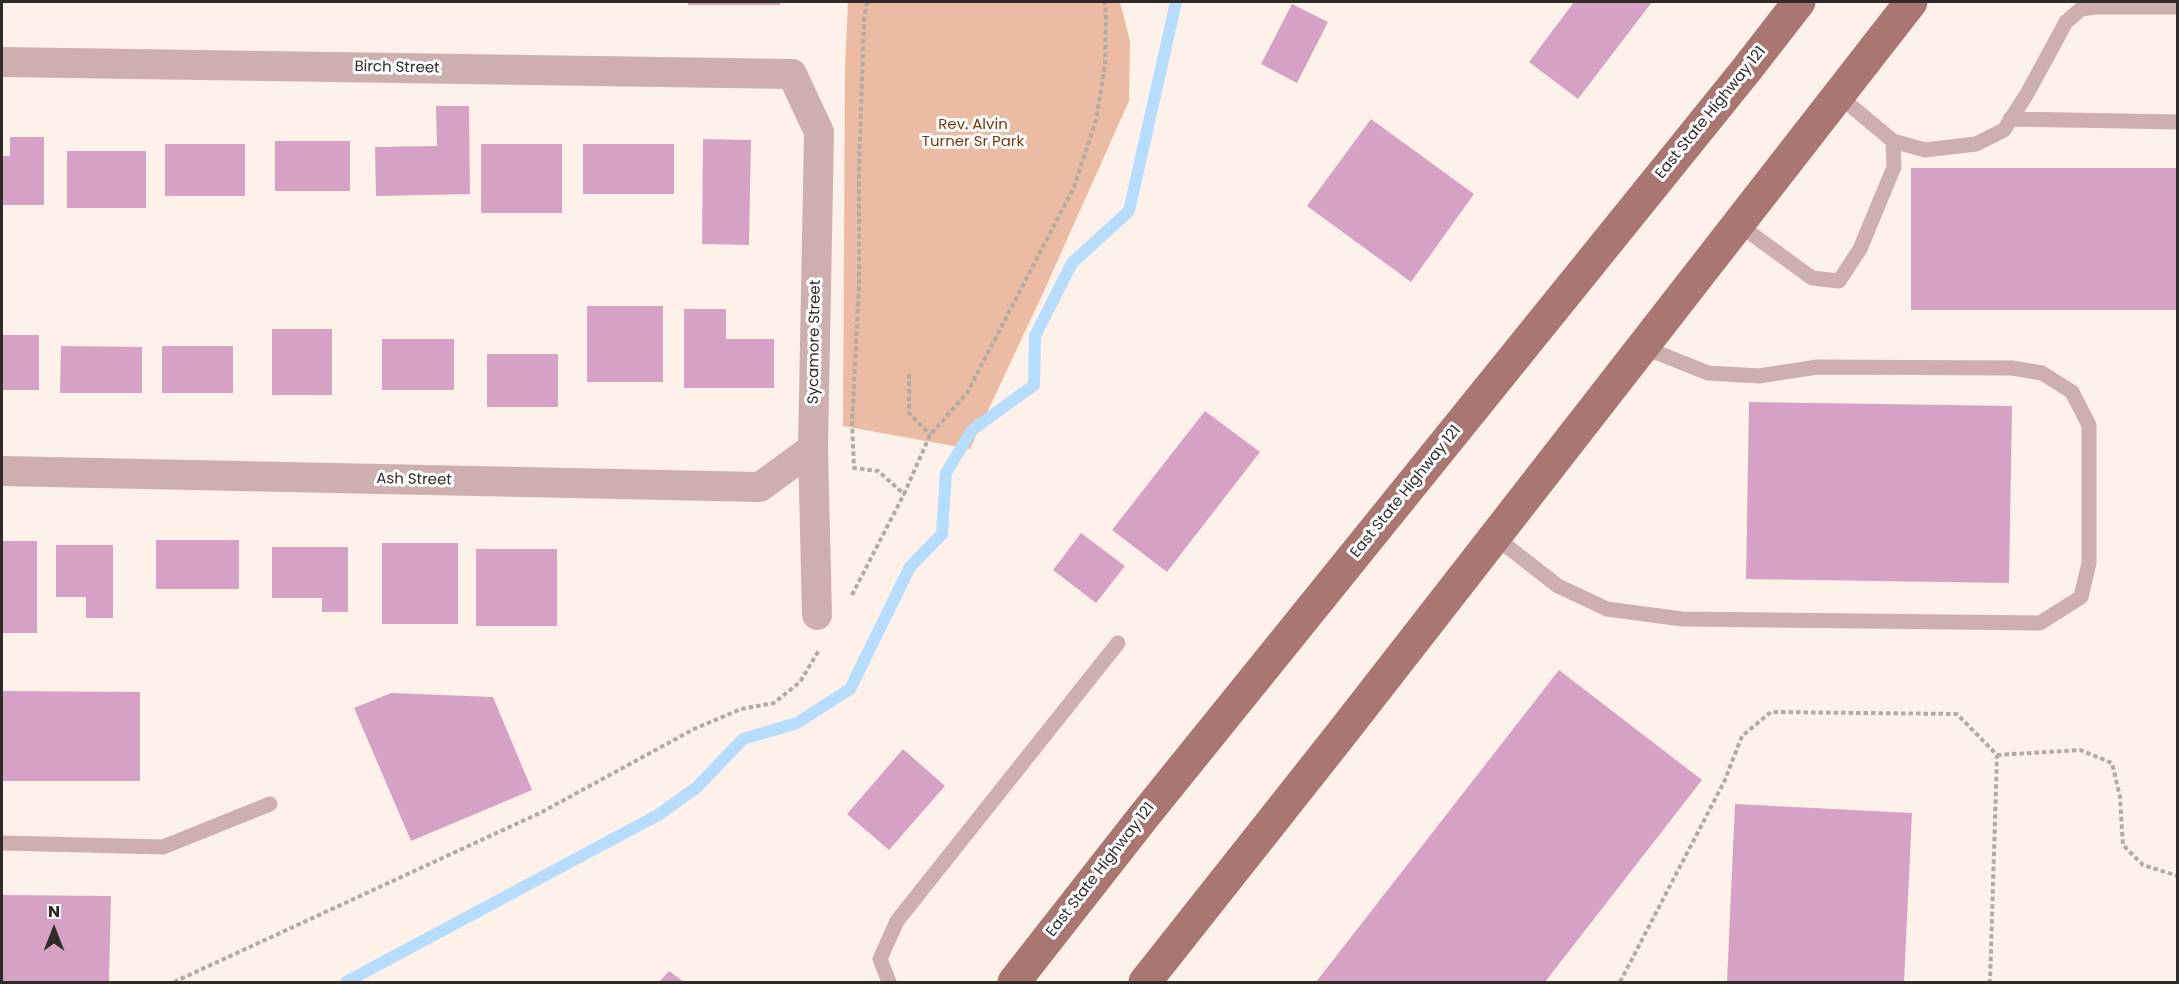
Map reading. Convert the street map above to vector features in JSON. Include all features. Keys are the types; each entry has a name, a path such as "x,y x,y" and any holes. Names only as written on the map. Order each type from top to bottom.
{"main road":[{"name":"East State Highway 121","path":"1014,982 1159,797 1799,2"},
{"path":"1145,982 1911,2"}],"street":[{"name":"Birch Street","path":"2,62 792,74"},
{"name":"Sycamore Street","path":"792,74 819,132 813,448 820,630"},
{"name":"Ash Street","path":"2,471 760,487 813,448"}],"lane":[{"path":"1838,95 1893,141 1925,150 1976,144 2004,130 2028,92 2066,22 2081,9 2178,7"},
{"path":"2010,120 2178,122"},
{"path":"1738,224 1812,278 1839,281 1860,249 1894,167 1893,141"},
{"path":"1495,537 1558,586 1608,609 1682,619 2040,623 2081,597 2089,563 2089,424 2072,392 2042,373 2012,368 1817,367 1759,376 1708,373 1643,347"},
{"path":"889,982 880,958 897,921 1118,643"},
{"path":"2,843 163,847 270,804"}],"path":[{"path":"867,2 864,20 859,170 859,286 852,423 854,468 878,471 904,494"},
{"path":"850,599 904,494 930,435 966,393 1074,187 1096,120 1103,76 1105,2"},
{"path":"909,374 909,413 930,435"},
{"path":"174,982 542,812 694,729 741,709 774,703 800,682 820,630"},
{"path":"1620,982 1725,782 1742,736 1772,712 1957,714 1997,755 1990,982"},
{"path":"1997,755 2080,750 2112,763 2120,797 2123,845 2143,865 2178,876"}],"green space":[{"name":"Rev. Alvin Turner Sr Park","path":"848,2 1120,2 1130,41 1129,101 970,449 843,426 845,66"}],"building":[{"path":"688,2 780,2 780,5 688,5"},
{"path":"1574,2 1652,2 1578,99 1529,62"},
{"path":"1292,4 1328,22 1297,83 1261,64"},
{"path":"436,106 469,106 470,194 376,196 375,147 437,146"},
{"path":"1371,119 1474,194 1411,282 1307,206"},
{"path":"10,137 44,137 44,205 2,205 2,156 10,156"},
{"path":"703,139 751,140 749,245 702,244"},
{"path":"275,141 350,141 350,191 275,191"},
{"path":"165,144 245,144 245,196 165,196"},
{"path":"481,144 562,144 562,213 481,213"},
{"path":"583,144 674,144 674,194 583,194"},
{"path":"67,151 146,151 146,208 67,208"},
{"path":"1911,168 2178,168 2178,310 1911,310"},
{"path":"587,306 663,306 663,382 587,382"},
{"path":"684,309 726,309 726,339 774,339 774,388 684,388"},
{"path":"272,329 332,329 332,395 272,395"},
{"path":"2,335 39,335 39,390 2,390"},
{"path":"382,339 454,339 454,390 382,390"},
{"path":"61,346 142,347 142,393 60,393"},
{"path":"162,346 233,346 233,393 162,393"},
{"path":"487,354 558,354 558,407 487,407"},
{"path":"1749,402 2012,406 2009,583 1746,579"},
{"path":"1205,411 1260,452 1167,572 1112,530"},
{"path":"1081,533 1125,566 1096,603 1053,570"},
{"path":"156,540 239,540 239,589 156,589"},
{"path":"2,541 37,541 37,633 2,633"},
{"path":"382,543 458,543 458,624 382,624"},
{"path":"56,545 113,545 113,618 86,618 86,597 56,597"},
{"path":"272,547 348,547 348,612 322,612 322,598 272,598"},
{"path":"476,549 557,549 557,626 476,626"},
{"path":"1559,670 1702,780 1545,982 1316,982"},
{"path":"2,691 140,692 140,781 2,781"},
{"path":"391,693 493,697 532,790 411,841 354,708"},
{"path":"903,749 945,786 889,850 847,814"},
{"path":"1735,804 1912,813 1904,982 1727,982"},
{"path":"2,895 111,896 109,982 2,982"},
{"path":"669,971 684,982 659,982"}],"waterway":[{"path":"346,982 658,815 696,788 743,739 797,723 850,689 910,567 942,534 946,473 972,430 1034,385 1035,336 1072,263 1129,211 1176,2"}]}
